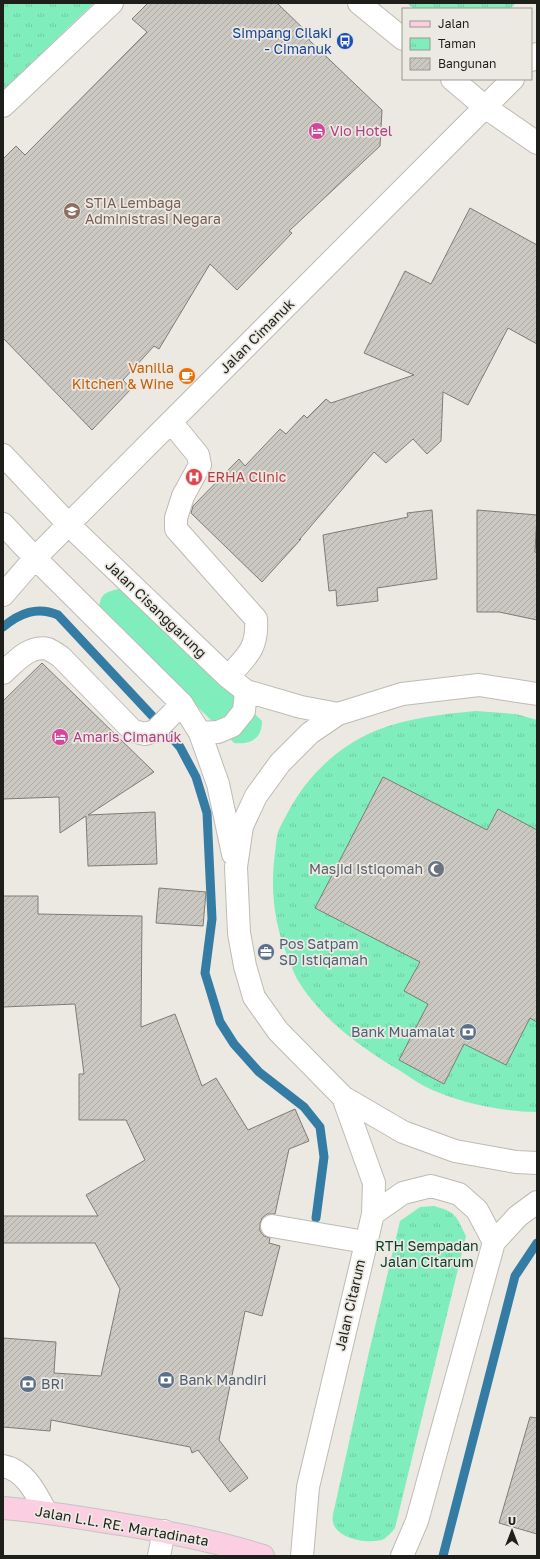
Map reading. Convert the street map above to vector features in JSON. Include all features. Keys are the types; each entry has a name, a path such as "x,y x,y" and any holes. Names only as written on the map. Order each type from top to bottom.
{"main road":[{"name":"Jalan L.L. RE. Martadinata","path":"3,1508 46,1512 164,1531 233,1546 263,1556"}],"street":[{"path":"3,106 112,3"},
{"path":"359,3 402,38"},
{"path":"453,80 537,143"},
{"name":"Jalan Cimanuk","path":"3,594 35,558 512,80"},
{"path":"171,422 198,455 200,465 183,496 176,518 176,529 256,619 257,634 254,645 245,658 228,677"},
{"name":"Jalan Cisanggarung","path":"3,455 68,525 228,677 246,692 301,707 338,714"},
{"path":"3,524 35,558 182,704 200,733 218,784 236,867 239,933 245,966 254,997 278,1031 343,1097 403,1132 455,1151 516,1162 537,1163"},
{"path":"3,673 19,657 34,650 47,649 62,657 134,731 145,734 155,731 182,704"},
{"path":"236,867 242,826 256,796 280,763 310,733 338,714 402,694 479,685 537,694"},
{"path":"200,733 218,732 232,726 244,711 246,692"},
{"name":"Jalan Citarum","path":"302,1556 308,1487 365,1242 373,1214 374,1183 343,1097"},
{"path":"373,1214 403,1193 431,1186 459,1194 477,1210 494,1242"},
{"path":"402,1556 418,1521 494,1242 518,1216 537,1202"},
{"path":"272,1226 365,1242"},
{"path":"3,1466 12,1467 32,1486 46,1512"},
{"path":"159,1556 164,1531"}],"green space":[{"path":"3,3 94,3 3,90"},
{"path":"407,3 516,3 511,8 413,8"},
{"path":"119,589 126,591 262,721 260,732 254,740 245,743 234,743 99,609 104,594"},
{"path":"476,711 516,714 537,720 537,1112 508,1110 479,1105 437,1092 424,1086 378,1057 339,1028 316,1005 297,979 284,947 274,907 273,880 278,832 303,788 324,765 348,746 375,731 425,717"},
{"name":"RTH Sempadan Jalan Citarum","path":"433,1206 451,1212 457,1219 466,1236 395,1528 384,1539 378,1541 363,1541 354,1539 340,1533 335,1528 333,1513 400,1221 420,1207"}],"building":[{"path":"148,3 277,3 312,37 309,40 382,110 380,146 289,231 292,233 237,290 210,264 159,349 154,346 123,380 131,389 92,430 3,338 3,159 16,146 25,155 147,32 132,19"},
{"path":"470,208 537,245 537,344 508,328 468,405 443,392 441,441 427,454 413,439 386,463 374,452 299,540 301,539 262,582 191,513 193,506 239,459 245,466 280,429 286,434 304,415 307,418 326,399 331,403 414,375 364,353 405,271 431,284"},
{"path":"432,510 437,579 377,588 378,601 337,606 336,590 329,591 323,535 408,517 407,513"},
{"path":"477,510 537,515 535,552 537,553 537,620 499,612 477,612"},
{"name":"Amaris Cimanuk","path":"42,663 154,772 88,815 155,812 157,864 88,866 86,816 60,833 59,797 3,799 3,701"},
{"name":"Masjid Istiqomah","path":"383,777 487,830 498,809 537,830 537,1022 530,1018 506,1065 464,1044 444,1084 399,1060 428,1004 404,991 420,962 315,908"},
{"path":"159,888 206,892 203,926 156,923"},
{"path":"3,896 38,896 38,914 142,916 141,1027 175,1014 202,1086 216,1078 248,1130 295,1109 309,1141 289,1149 275,1214 267,1214 262,1218 260,1224 260,1231 264,1236 270,1238 269,1243 280,1246 262,1316 245,1311 219,1440 248,1478 230,1492 198,1450 192,1453 190,1447 51,1420 50,1431 3,1427 3,1338 56,1342 54,1373 101,1376 120,1289 95,1243 3,1243 3,1216 98,1216 86,1195 145,1160 126,1120 79,1120 79,1074 84,1074 75,1004 3,1007"},
{"path":"530,1417 537,1418 537,1534 499,1523"}],"waterway":[{"path":"3,627 9,622 29,612 43,611 58,615 157,721"},
{"path":"168,733 180,747 196,777 207,813 212,919 205,973 220,1022 234,1044 259,1072 304,1107 320,1127 324,1157 316,1218"},
{"path":"443,1556 515,1276 537,1243"}],"place":[{"name":"Simpang Cilaki - Cimanuk","path":"345,41"},
{"name":"Vio Hotel","path":"317,131"},
{"name":"STIA Lembaga Administrasi Negara","path":"72,211"},
{"name":"Vanilla Kitchen & Wine","path":"187,376"},
{"name":"ERHA Clinic","path":"194,477"},
{"name":"Amaris Cimanuk","path":"60,737"},
{"name":"Masjid Istiqomah","path":"436,869"},
{"name":"Pos Satpam SD Istiqamah","path":"266,952"},
{"name":"Bank Muamalat","path":"468,1032"},
{"name":"Bank Mandiri","path":"166,1380"},
{"name":"BRI","path":"28,1384"}]}
